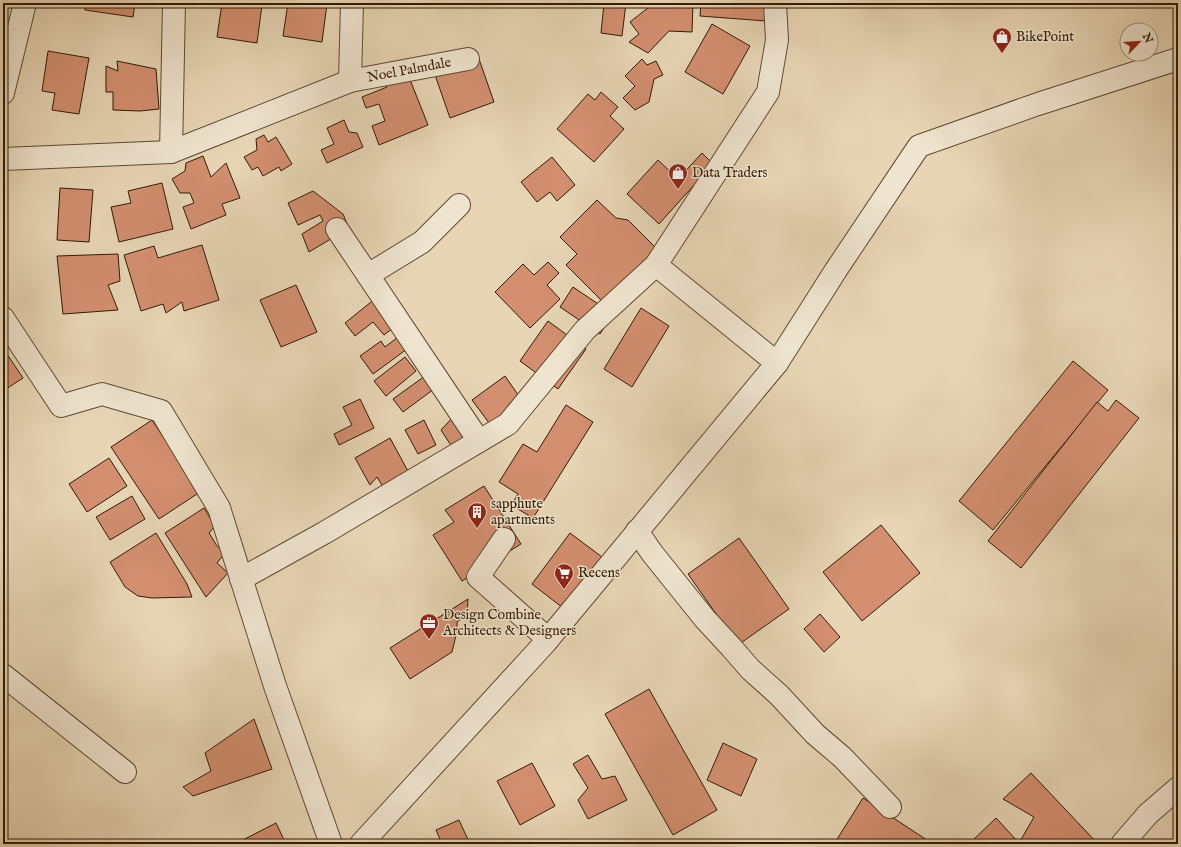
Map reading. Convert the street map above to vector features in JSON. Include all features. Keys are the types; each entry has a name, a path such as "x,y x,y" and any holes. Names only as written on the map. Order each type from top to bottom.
{"street":[{"path":"3,93 25,3"},
{"path":"171,152 174,3"},
{"path":"350,81 352,3"},
{"path":"241,579 324,533 508,424 585,330 656,265 768,92 777,40 775,3"},
{"name":"Noel Palmdale","path":"3,159 171,152 350,81 468,59"},
{"path":"361,844 548,639 776,363 919,146 1038,104 1178,59"},
{"path":"368,275 422,242 459,205"},
{"path":"337,229 480,441"},
{"path":"656,265 776,363"},
{"path":"3,318 61,406 102,394 161,411 218,508 275,686 330,844"},
{"path":"637,530 652,554 705,619 750,669 779,695 815,734 842,757 890,808"},
{"path":"504,539 478,577 548,639"},
{"path":"3,674 125,772"},
{"path":"1122,844 1148,814 1178,788"}],"building":[{"path":"85,3 135,3 133,17 85,10"},
{"path":"222,3 251,3 262,5 257,43 217,37"},
{"path":"288,3 327,4 322,42 283,36"},
{"path":"604,3 626,3 622,36 601,33"},
{"path":"654,3 693,3 692,32 669,31 648,53 629,42 639,34 630,22"},
{"path":"701,3 767,3 766,21 700,16"},
{"path":"712,24 750,46 723,94 685,72"},
{"path":"48,51 89,58 79,114 52,110 55,93 42,91"},
{"path":"479,59 494,102 450,118 435,75"},
{"path":"642,59 647,65 656,61 663,75 654,79 649,102 635,110 623,98 635,86 625,76"},
{"path":"117,61 156,69 159,109 140,111 113,110 113,92 106,92 106,66 118,71"},
{"path":"407,72 428,125 379,145 372,126 385,121 379,104 366,108 362,97 387,87 384,81"},
{"path":"601,92 618,107 610,116 624,129 594,162 557,129 588,94 595,100"},
{"path":"344,120 349,132 357,133 363,147 327,163 321,150 334,144 327,128"},
{"path":"264,135 268,142 276,137 292,164 281,171 279,167 263,176 258,167 252,170 244,157 257,150 256,139"},
{"path":"702,153 713,164 659,224 627,194 658,160 678,179"},
{"path":"203,156 211,177 226,163 240,198 222,204 226,215 191,229 183,207 194,203 190,193 180,193 172,179 185,171 186,163"},
{"path":"552,157 575,185 557,201 550,192 537,202 521,182"},
{"path":"162,183 173,229 119,242 111,207 131,203 128,191"},
{"path":"60,188 93,190 89,242 57,240"},
{"path":"313,191 343,214 349,228 309,252 302,234 323,221 320,215 298,225 288,203"},
{"path":"597,200 616,218 628,220 657,249 604,303 566,265 577,254 560,237"},
{"path":"202,245 219,300 184,311 182,302 166,313 163,304 141,311 124,255 154,246 158,258"},
{"path":"118,254 120,281 108,285 118,310 63,314 57,256"},
{"path":"548,262 559,273 547,285 560,299 530,328 495,292 523,264 534,275"},
{"path":"296,285 317,332 281,347 260,300"},
{"path":"573,287 613,314 600,334 560,307"},
{"path":"376,298 397,325 384,335 373,322 355,336 345,323"},
{"path":"641,308 669,326 632,387 604,369"},
{"path":"548,321 586,349 558,389 520,361"},
{"path":"398,337 407,349 373,374 360,356 381,341 385,347"},
{"path":"3,348 23,378 3,391"},
{"path":"405,357 416,371 386,396 374,381"},
{"path":"1073,361 1108,390 993,530 959,501"},
{"path":"425,376 434,389 403,412 393,399"},
{"path":"505,376 530,412 498,435 472,400"},
{"path":"360,399 374,428 339,445 334,434 352,425 343,407"},
{"path":"1116,400 1139,418 1021,568 988,541 1097,402 1108,411"},
{"path":"566,405 593,422 533,518 511,505 518,494 499,482 523,444 537,452"},
{"path":"454,416 467,438 452,447 441,430"},
{"path":"152,420 200,492 159,519 111,447"},
{"path":"424,420 436,445 418,454 405,430"},
{"path":"390,438 409,473 383,487 377,477 370,485 355,458"},
{"path":"109,458 127,486 87,512 69,484"},
{"name":"sapphute apartments","path":"484,486 521,544 462,581 433,535 454,522 445,510"},
{"path":"132,496 145,519 110,540 96,517"},
{"path":"204,508 215,526 209,533 217,546 225,553 217,563 228,573 206,597 165,533"},
{"path":"881,525 920,573 862,621 823,572"},
{"path":"156,533 187,584 192,597 152,598 138,596 125,587 110,562"},
{"path":"570,533 602,557 563,608 532,584"},
{"path":"739,538 789,609 738,645 688,574"},
{"name":"Design Combine Architects & Designers","path":"468,599 467,615 457,622 457,631 452,652 410,679 390,648"},
{"path":"820,614 840,637 824,652 804,629"},
{"path":"649,689 717,810 673,835 605,714"},
{"path":"254,719 272,769 193,796 183,787 211,771 205,753"},
{"path":"723,743 757,759 741,796 707,780"},
{"path":"588,755 602,779 615,776 627,800 588,819 578,800 588,788 573,764"},
{"path":"532,763 555,806 520,825 497,781"},
{"path":"1031,773 1098,844 977,844 973,840 996,818 1019,843 1034,817 1003,799"},
{"path":"863,798 933,844 834,844"},
{"path":"459,820 470,844 442,844 436,830"},
{"path":"276,823 286,844 235,844"}],"place":[{"name":"BikePoint","path":"1002,54"},
{"name":"Data Traders","path":"678,190"},
{"name":"sapphute apartments","path":"477,529"},
{"name":"Recens","path":"564,590"},
{"name":"Design Combine Architects & Designers","path":"429,640"}]}
